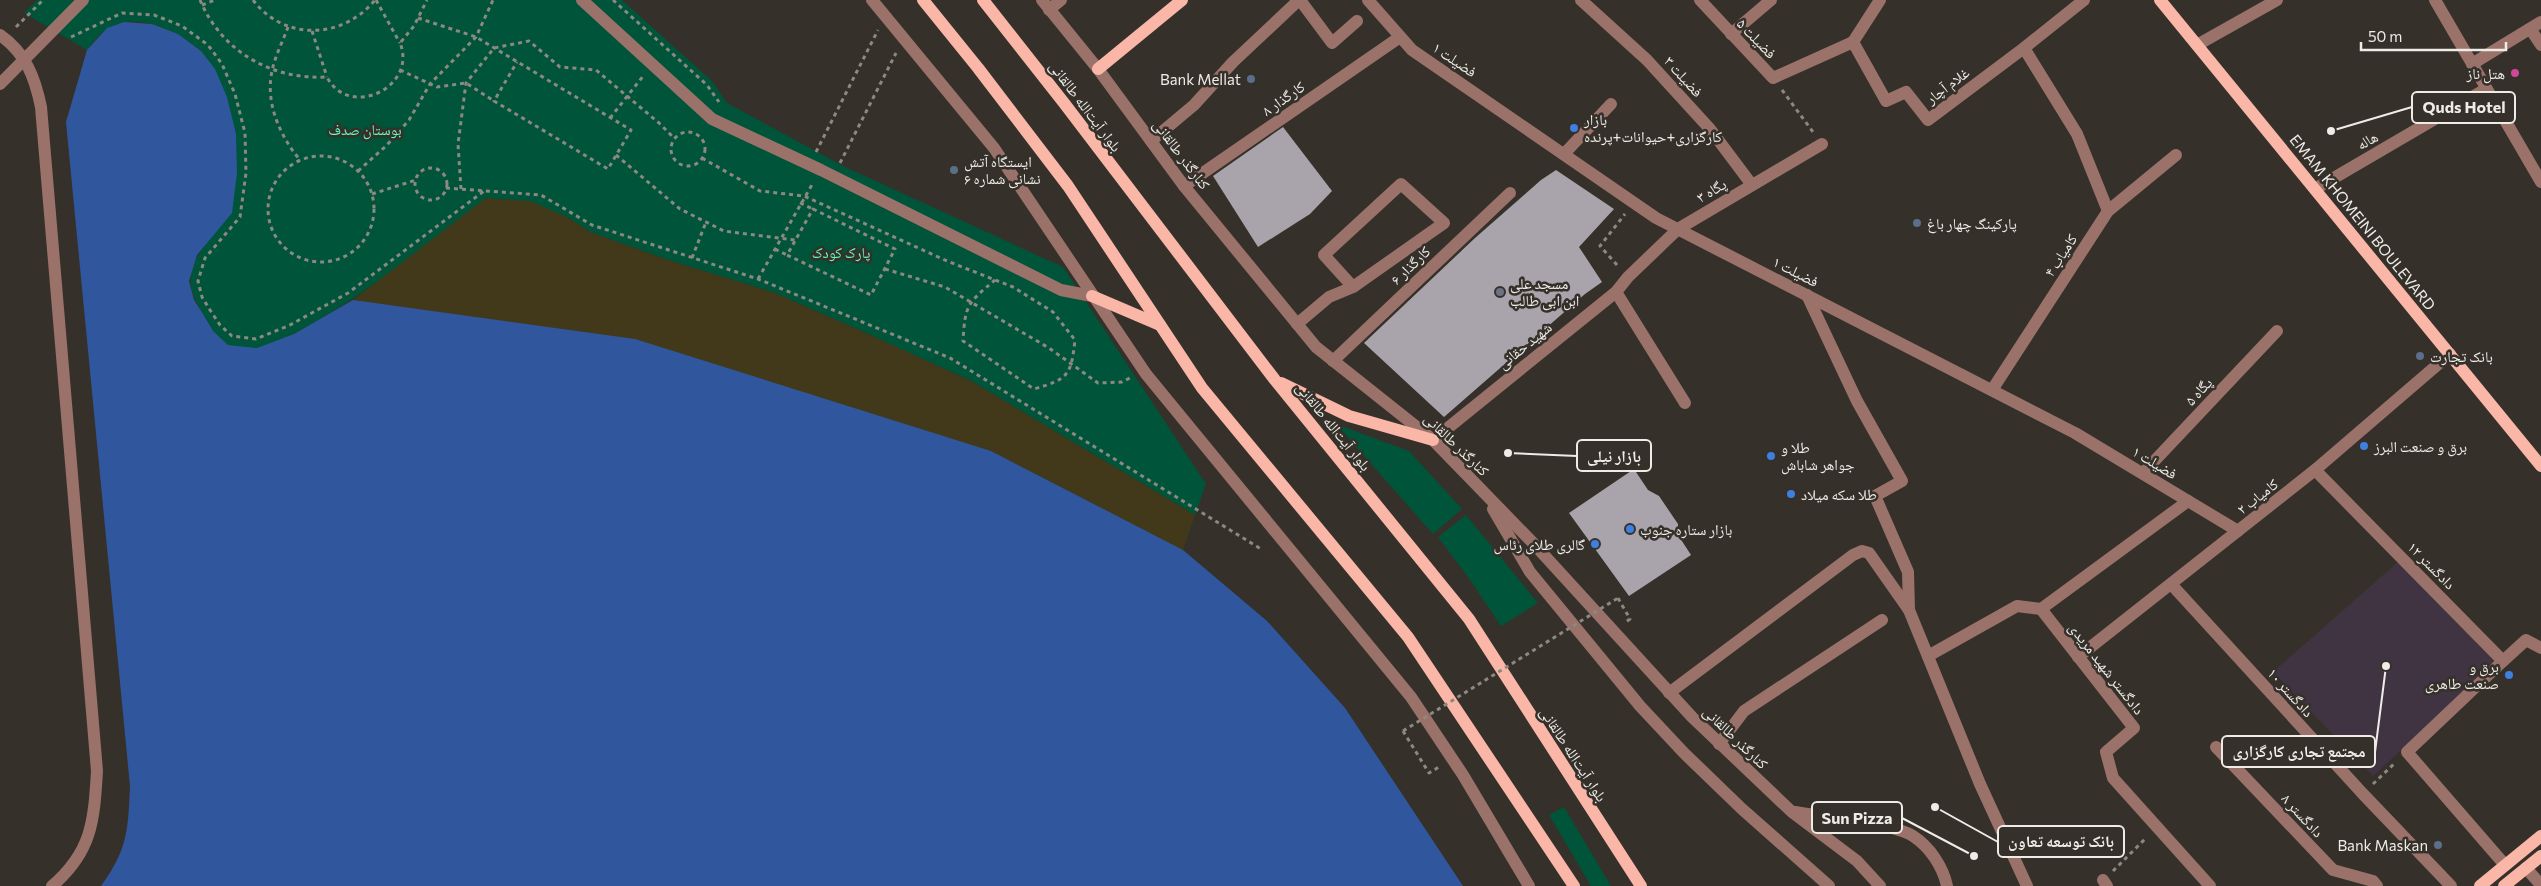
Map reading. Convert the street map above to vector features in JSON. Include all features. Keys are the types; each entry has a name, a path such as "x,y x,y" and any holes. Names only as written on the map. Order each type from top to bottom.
{"main road":[{"path":"923,0 978,68 1068,186 1215,404 1408,637 1574,886"},
{"name":"بلوار آیت‌الله طالقانی","path":"983,0 1064,102 1275,380 1469,619 1641,886"},
{"path":"1098,68 1182,0"},
{"name":"EMAM KHOMEINI BOULEVARD","path":"2160,0 2541,466"},
{"path":"1092,296 1161,326"},
{"path":"1275,380 1349,416 1433,440"},
{"path":"2480,886 2541,836"},
{"path":"2504,886 2541,856"}],"street":[{"path":"0,84 26,60 83,0"},
{"path":"582,0 712,119 821,164 1061,290 1092,296"},
{"path":"872,0 994,148 1144,371 1411,697 1463,775 1529,886"},
{"path":"1046,5 1061,0"},
{"path":"1152,141 1194,105 1233,62 1299,0 1332,43 1357,21"},
{"name":"فضیلت ۱","path":"1368,0 1412,50 1656,218 2075,433 2238,531"},
{"name":"فضیلت ۳","path":"1581,0 1647,60 1710,129 1752,184"},
{"name":"فضیلت ۵","path":"1700,0 1773,78 1853,42"},
{"path":"1731,34 1772,0"},
{"path":"1853,42 1880,0"},
{"name":"غلام آچار","path":"1853,42 1886,101 1906,92 1928,120 2084,0"},
{"path":"2197,45 2277,0"},
{"path":"2435,0 2541,182"},
{"name":"کنارگذر طالقانی","path":"1046,5 1098,68 1184,186 1316,347 1433,440 1484,492 1719,744 1792,812 1857,861 1880,886"},
{"path":"2472,64 2536,26 2541,45"},
{"path":"2,36 26,60 37,88 40,107 97,771 95,804 90,831 83,850 70,870 52,886"},
{"name":"کارگذار ۸","path":"1184,186 1400,37"},
{"path":"2024,48 2077,134 2108,211"},
{"name":"هاله","path":"2315,189 2486,89"},
{"path":"1564,154 1610,104"},
{"name":"پگاه ۳","path":"1628,277 1678,229 1822,144"},
{"name":"کامیاب ۴","path":"1992,390 2108,211 2176,155"},
{"path":"1297,324 1329,297 1353,287 1444,223 1401,184 1324,255 1353,287"},
{"name":"کارگذار ۶","path":"1333,361 1510,193"},
{"name":"شهید حقانی","path":"1433,440 1616,292 1628,277"},
{"path":"1616,292 1685,403"},
{"path":"1807,295 1856,402 1902,481 1876,496 1908,572 1910,610"},
{"name":"پگاه ۵","path":"2143,473 2277,330"},
{"name":"کامیاب ۲","path":"2078,657 2316,470 2450,354"},
{"name":"دادگستر ۱۲","path":"2316,470 2503,661"},
{"path":"1484,492 1530,572 1640,706 1684,754 1735,803 1829,886"},
{"path":"1928,656 2017,606 2041,610 2188,501"},
{"path":"1669,692 1853,555 1862,551 1869,553 1910,610 1980,784 2027,886"},
{"name":"دادگستر ۱۰","path":"2171,584 2362,794 2451,886"},
{"name":"دادگستر شهید مریدی","path":"2041,610 2134,728 2106,752 2113,778 2210,886"},
{"path":"1719,744 1744,711 1882,620"},
{"path":"2505,865 2407,752 2526,640 2541,648"},
{"name":"دادگستر ۸","path":"2216,747 2333,870 2373,881 2377,886"},
{"path":"1792,812 1891,828 1912,835 1936,859 1947,886"},
{"path":"2526,868 2541,885"}],"path":[{"path":"2,36 43,0"},
{"path":"200,0 219,31 238,51 272,70 291,76 327,77"},
{"path":"202,5 215,0"},
{"path":"253,0 266,14 288,26 312,31 324,31 348,23 368,9 376,0 400,43 402,59 400,70 387,89 377,95 364,98 351,96 339,90 327,77 312,31"},
{"path":"400,43 418,18 427,0"},
{"path":"358,171 386,146 409,120 430,84 476,38 493,0"},
{"path":"613,0 707,85 723,108"},
{"path":"68,38 122,13 154,15 182,26 208,45 222,64 235,94 245,133 246,173 240,217 205,258 198,281 202,297 210,310 220,326 232,336 256,339 290,326 348,293 485,191"},
{"path":"400,70 437,87 466,83 608,169 631,130 476,38 418,18"},
{"path":"815,154 880,25"},
{"path":"288,26 272,70 271,85 275,114 285,139 300,160"},
{"path":"462,189 458,144 466,83 494,48 529,41 560,68 596,70 674,138"},
{"path":"610,118 666,48"},
{"path":"832,163 838,166 898,48"},
{"path":"494,101 517,62"},
{"path":"1773,78 1822,144"},
{"path":"684,131 696,132 705,141 706,153 699,163 687,166 676,162 671,150 674,138 684,131"},
{"path":"758,280 821,164 815,154 806,150"},
{"path":"616,155 680,209 724,231 795,240"},
{"path":"317,156 330,156 342,160 358,171 369,186 374,211 372,223 360,245 344,256 326,262 301,258 285,247 274,232 269,206 276,182 283,172 300,160 317,156"},
{"path":"702,158 760,191 804,196 947,261 995,280 1012,287 1053,312 1066,325 1075,340 1072,365 1060,381 1034,389 963,341 964,321 970,302 995,280"},
{"path":"372,194 416,180 422,171 432,168 442,172 446,177 446,188 444,193 436,199 425,198 417,191 416,180"},
{"path":"446,188 541,195 592,225 758,280 950,358 1260,549"},
{"path":"1628,277 1600,246 1634,202"},
{"path":"775,249 871,295 895,249 800,203"},
{"path":"787,254 813,209"},
{"path":"692,258 706,222"},
{"path":"885,269 945,287 1049,348 1098,384 1122,382 1144,371"},
{"path":"1429,774 1403,731 1618,598 1630,620"},
{"path":"2362,794 2407,752"},
{"path":"2105,883 2158,828"}],"shaded area":[{"path":"2398,562 2498,660 2373,776 2273,672"}],"green space":[{"name":"بوستان صدف","path":"37,0 622,0 712,81 727,103 843,166 1063,267 1206,484 1195,515 971,381 868,334 775,293 665,259 590,232 567,217 486,198 380,280 300,330 280,341 258,348 228,345 211,329 194,298 190,279 195,261 213,234 201,51 170,31 158,26 133,21 121,23 106,30 87,50 24,13"},
{"path":"1336,424 1409,451 1462,509 1433,534"},
{"path":"1466,515 1538,603 1501,626 1438,537"},
{"path":"1564,807 1611,886 1591,886 1549,815"}],"sand":[{"path":"486,198 530,201 567,217 590,232 665,259 775,293 971,381 1195,515 1183,550 991,451 353,300"}],"water":[{"path":"124,22 152,24 178,34 201,51 215,69 227,97 236,134 237,173 232,213 197,255 189,281 194,300 213,331 228,345 257,348 294,334 353,300 635,339 991,451 1183,550 1267,621 1345,708 1463,886 101,886 122,850 127,827 130,786 66,122 87,50 107,28"}],"building":[{"path":"1283,127 1332,191 1310,214 1258,247 1213,176"},
{"name":"مسجد علی ابن ابی طالب","path":"1556,170 1614,209 1579,247 1602,282 1585,294 1444,417 1364,343 1475,238 1541,180"},
{"name":"بازار ستاره جنوب","path":"1634,469 1648,490 1659,496 1678,524 1678,535 1691,555 1629,596 1569,513"}],"place":[{"name":"هتل ناز","path":"2515,73"},
{"name":"Bank Mellat","path":"1251,79"},
{"name":"بازار کارگزاری+حیوانات+پرنده","path":"1574,128"},
{"name":"Quds Hotel","path":"2331,131"},
{"name":"ایستگاه آتش نشانی شماره ۶","path":"954,170"},
{"name":"پارکینگ چهار باغ","path":"1917,223"},
{"name":"مسجد علی ابن ابی طالب","path":"1500,292"},
{"name":"بانک تجارت","path":"2420,356"},
{"name":"برق و صنعت البرز","path":"2364,446"},
{"name":"بازار نیلی","path":"1508,453"},
{"name":"طلا و جواهر شاباش","path":"1771,456"},
{"name":"طلا سکه میلاد","path":"1791,494"},
{"name":"بازار ستاره جنوب","path":"1630,529"},
{"name":"گالری طلای رئاس","path":"1595,544"},
{"name":"مجتمع تجاری کارگزاری","path":"2386,666"},
{"name":"برق و صنعت طاهری","path":"2509,675"},
{"name":"بانک توسعه تعاون","path":"1935,807"},
{"name":"Bank Maskan","path":"2438,845"},
{"name":"Sun Pizza","path":"1974,856"}],"park label":[{"name":"پارک کودک","path":"841,252"}]}
